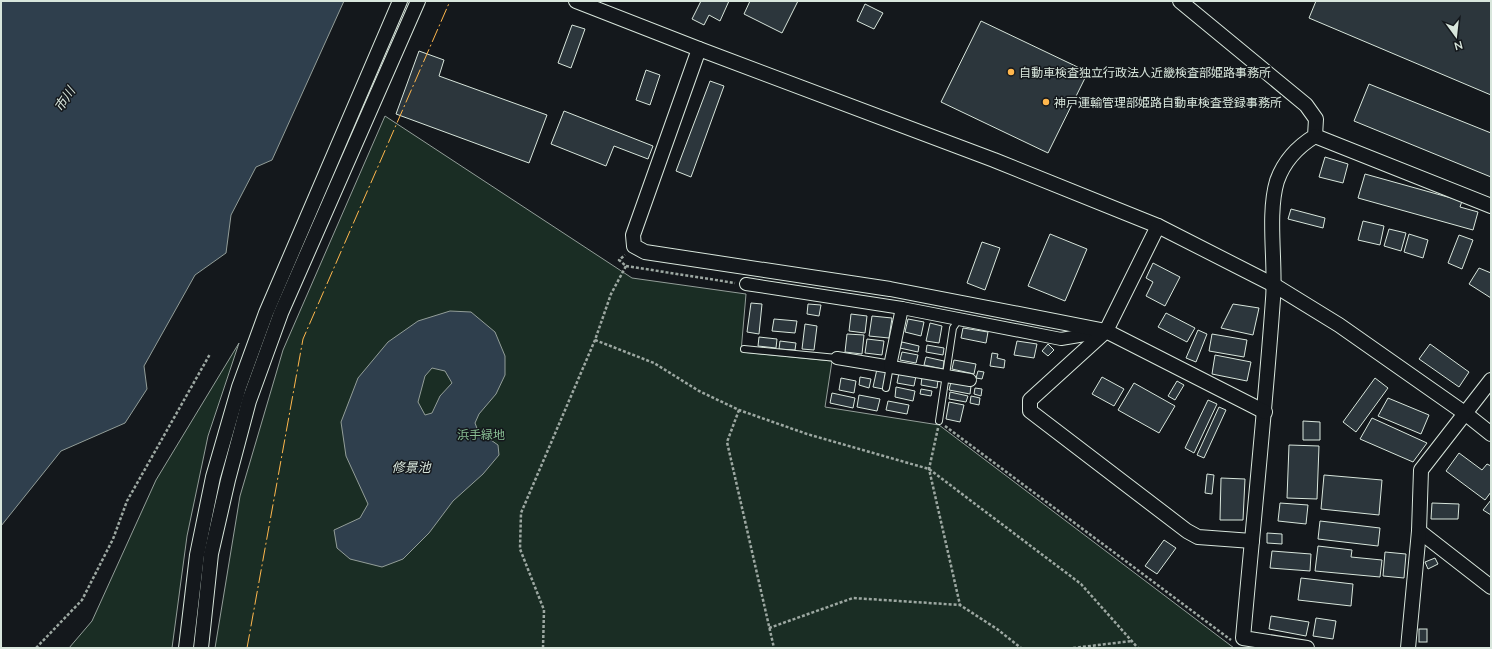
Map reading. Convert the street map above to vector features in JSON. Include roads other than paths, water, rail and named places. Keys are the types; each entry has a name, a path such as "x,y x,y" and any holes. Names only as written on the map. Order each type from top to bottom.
{"street":[{"path":"186,648 198,555 213,477 239,387 266,313 400,1"},
{"path":"201,648 211,554 228,480 249,401 281,313 418,1"},
{"path":"576,1 594,4 699,49 994,160 1158,226 1274,285 1339,325 1466,414 1491,434"},
{"path":"1180,1 1306,105 1316,119 1315,136"},
{"path":"699,49 633,235 634,246 645,252 890,289 1106,331 1265,412"},
{"path":"1315,136 1491,206"},
{"path":"1307,648 1241,644 1265,412 1274,285 1273,198 1285,163 1300,146 1315,136"},
{"path":"1158,226 1106,331 1030,400 1030,411 1187,531 1198,536 1252,541"},
{"path":"746,284 902,308 1061,339 1106,331"},
{"path":"890,366 902,308"},
{"path":"837,358 970,380"},
{"path":"1408,648 1419,531 1421,470 1491,380"},
{"path":"1419,531 1491,587"}],"lane":[{"path":"939,421 947,376 953,328 959,319"},
{"path":"744,349 837,358"},
{"path":"886,388 890,366"}],"water":[{"name":"市川","path":"1,1 344,1 272,160 256,167 231,215 226,253 195,275 144,366 147,389 125,423 61,451 1,526"},
{"name":"修景池","path":"450,311 471,312 495,332 505,356 505,375 496,394 479,414 475,423 478,431 498,445 499,455 483,474 453,501 429,533 403,559 382,567 350,559 337,548 334,530 360,518 368,504 346,456 341,422 358,378 388,342 418,321","holes":["432,368 445,371 452,383 440,396 432,413 425,415 418,402 425,376"]}],"place":[{"name":"自動車検査独立行政法人近畿検査部姫路事務所","path":"1011,72"},
{"name":"神戸運輸管理部姫路自動車検査登録事務所","path":"1046,102"}],"park label":[{"name":"浜手緑地","path":"481,434"}]}
